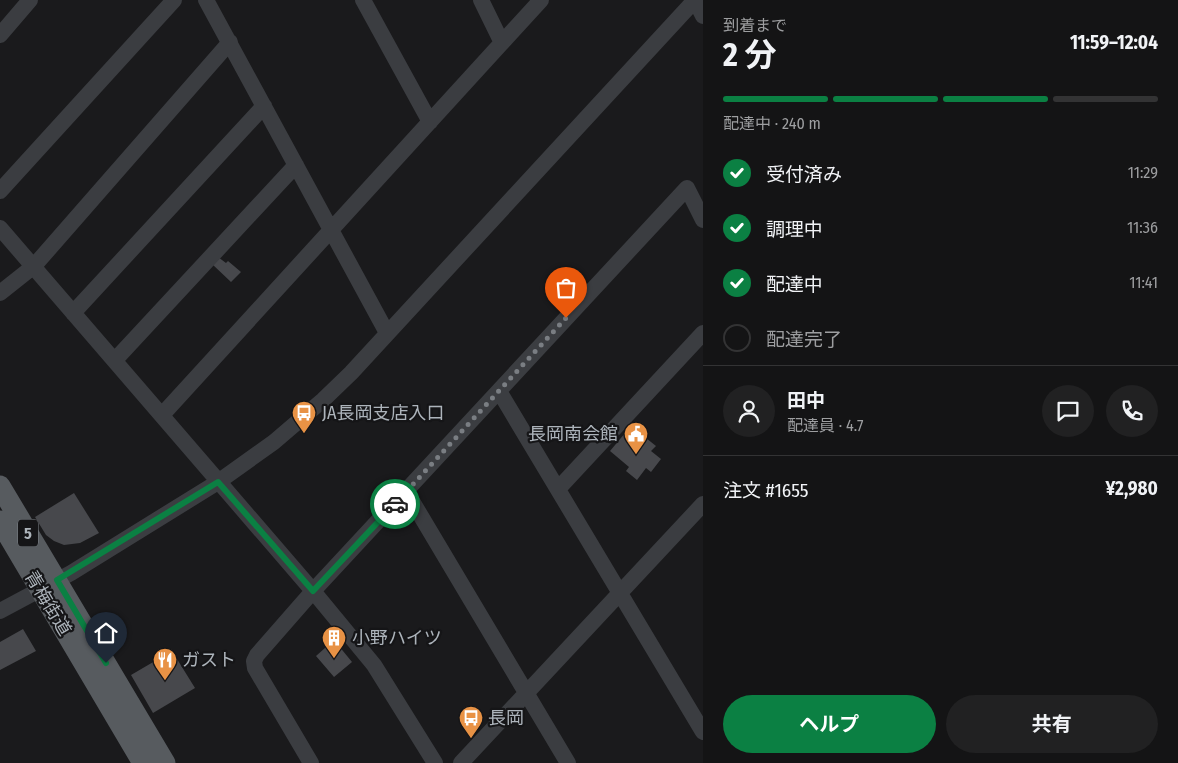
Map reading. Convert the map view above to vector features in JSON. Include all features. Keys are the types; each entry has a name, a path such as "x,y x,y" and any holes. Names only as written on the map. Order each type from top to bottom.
{"main road":[{"name":"青梅街道","path":"0,486 48,585 143,763"},
{"name":"青梅街道","path":"0,521 48,585 165,763"}],"street":[{"path":"0,35 30,0"},
{"path":"0,191 174,0"},
{"path":"206,0 387,332"},
{"path":"363,0 430,122"},
{"path":"481,0 502,42"},
{"path":"162,415 541,0"},
{"path":"0,611 48,585 218,482 299,422 351,373 695,0 703,16"},
{"path":"0,292 34,266 230,42"},
{"path":"73,312 264,106"},
{"path":"115,360 296,165"},
{"path":"311,763 255,668 254,661 313,591 687,188 703,220"},
{"path":"0,228 313,591 374,665 435,763"},
{"path":"558,488 703,333"},
{"path":"499,391 703,732"},
{"path":"406,491 568,763"},
{"path":"461,763 703,504"}],"building":[{"path":"218,257 226,263 228,261 241,272 231,282 212,264"},
{"name":"長岡南会館","path":"631,426 656,446 651,451 661,459 651,472 646,468 637,480 626,471 629,467 610,451"},
{"path":"74,493 99,533 80,543 64,545 46,535 35,517"},
{"path":"23,629 36,651 0,670 0,642"},
{"name":"小野ハイツ","path":"334,640 352,662 334,677 316,656"},
{"path":"172,651 195,688 153,713 131,675"}],"way so far":[{"path":"395,504 566,318"}],"place":[{"name":"JA長岡支店入口","path":"304,434"},
{"name":"長岡南会館","path":"636,455"},
{"name":"小野ハイツ","path":"334,659"},
{"name":"ガスト","path":"165,681"},
{"name":"長岡","path":"471,739"}],"route":[{"path":"106,663 57,580 218,482 313,591 395,504"}]}
